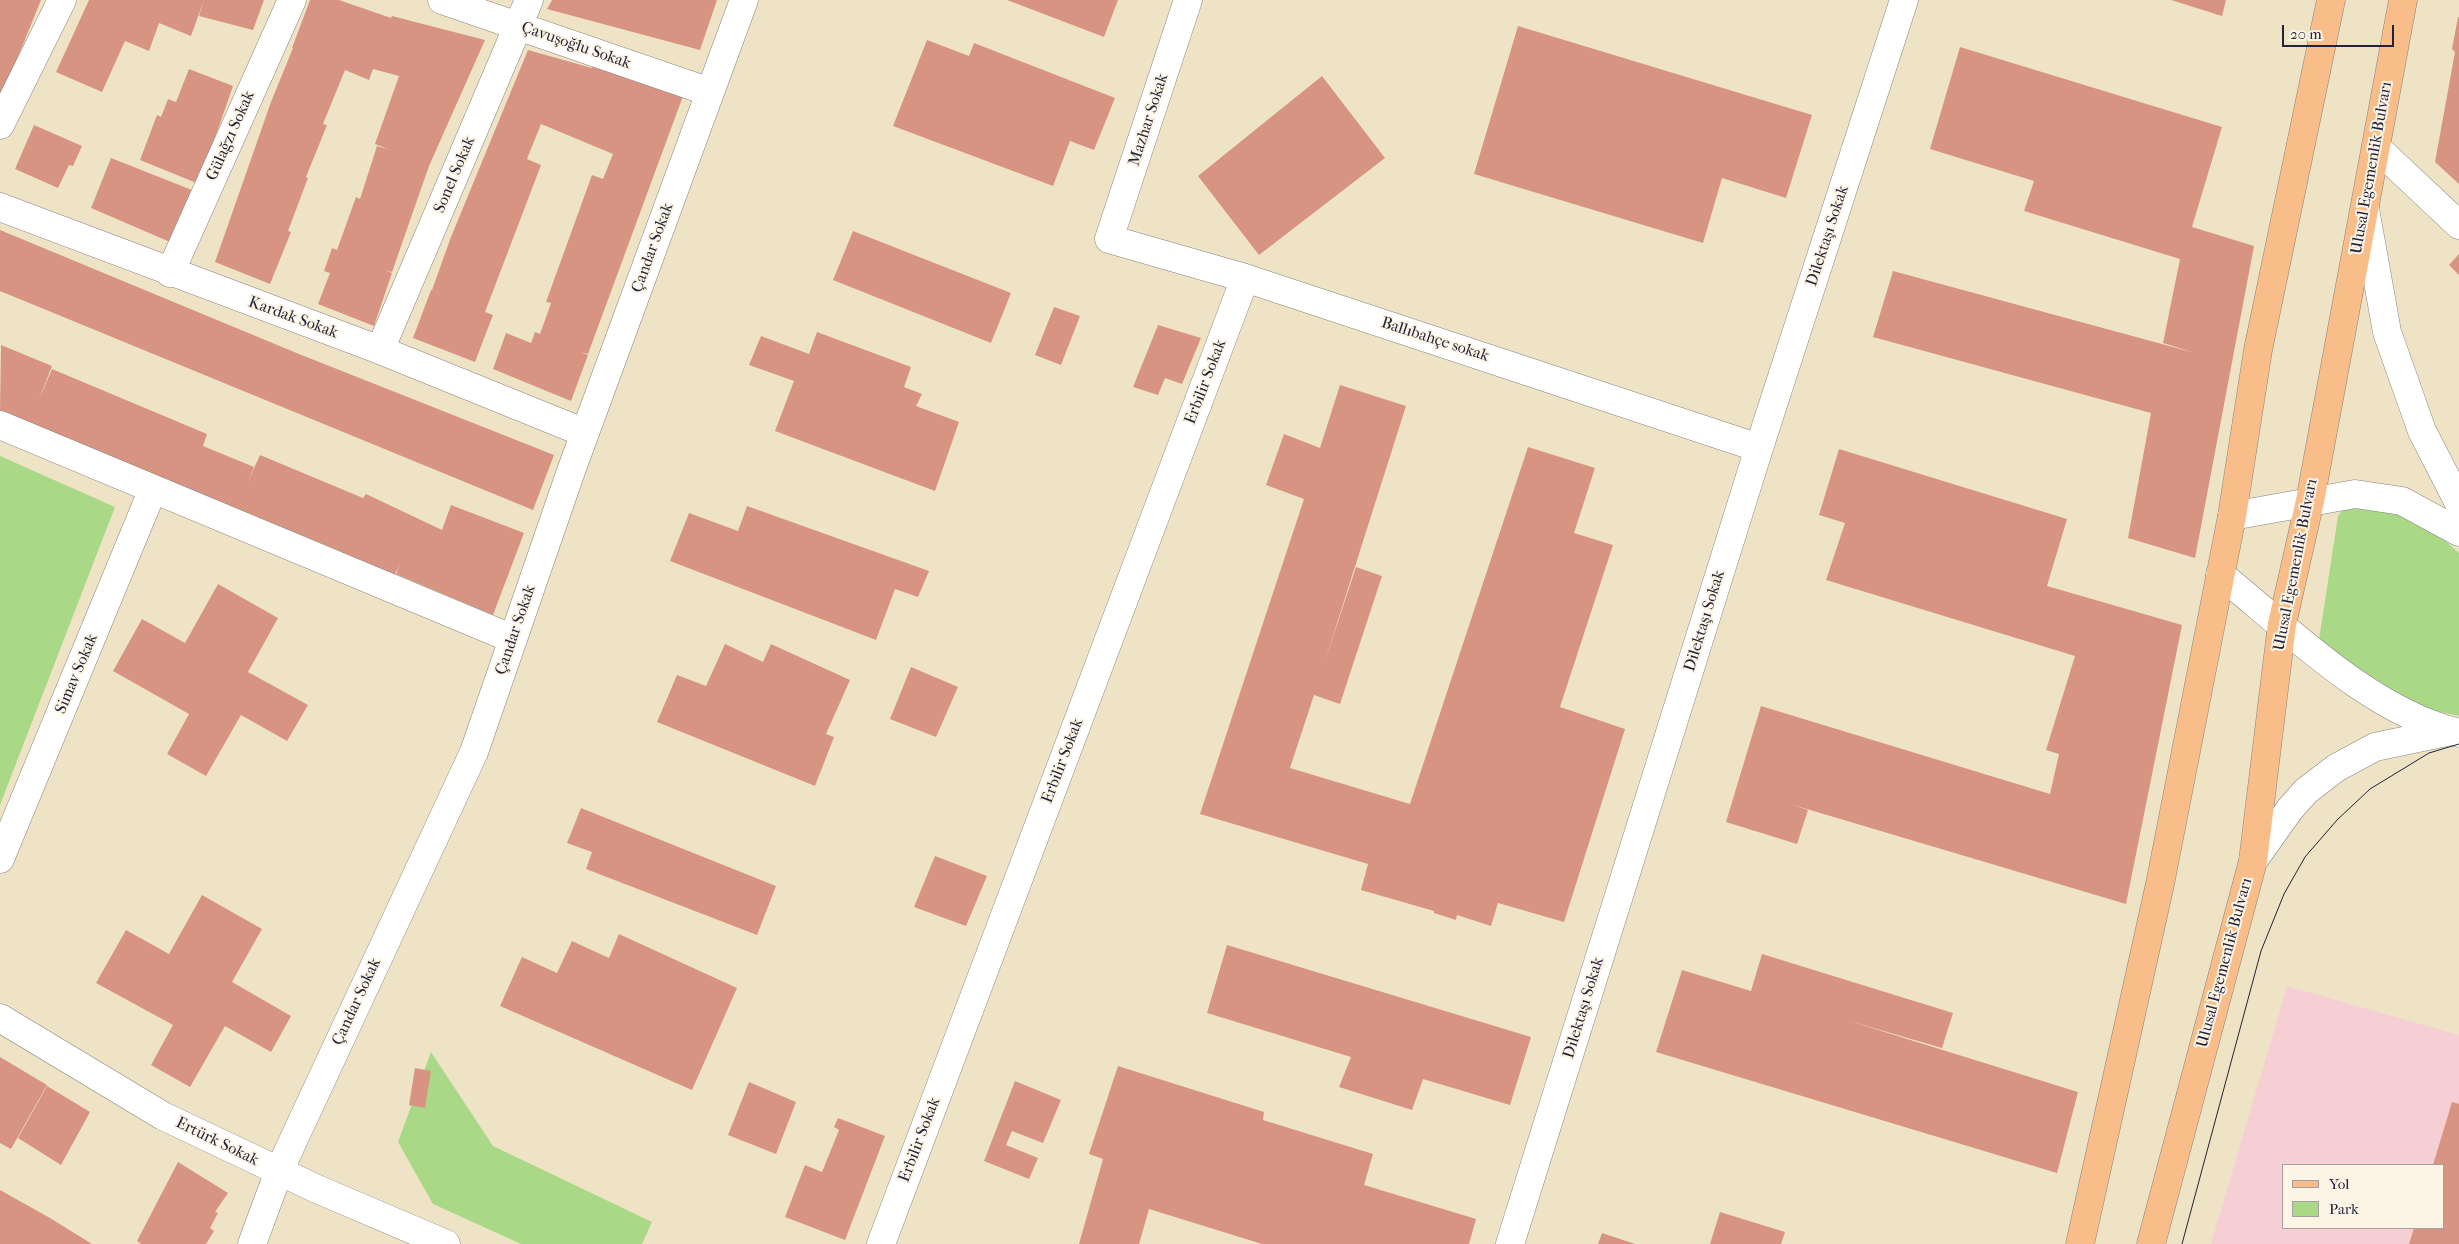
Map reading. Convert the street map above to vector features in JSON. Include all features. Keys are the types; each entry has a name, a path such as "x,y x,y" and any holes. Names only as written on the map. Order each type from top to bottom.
{"main road":[{"path":"2080,1244 2160,884 2232,516 2258,350 2331,0"},
{"name":"Ulusal Egemenlik Bulvarı","path":"2151,1244 2253,861 2282,624 2310,501 2403,0"}],"street":[{"path":"0,124 62,0"},
{"name":"Gülağzı Sokak","path":"170,273 292,0"},
{"name":"Çavuşoğlu Sokak","path":"442,0 710,92"},
{"name":"Sonel Sokak","path":"380,350 529,0"},
{"name":"Çandar Sokak","path":"252,1244 279,1171 474,752 585,433 744,0"},
{"name":"Mazhar Sokak","path":"1110,239 1188,0"},
{"name":"Dilektaşı Sokak","path":"1510,1244 1759,448 1904,0"},
{"path":"2376,147 2459,225"},
{"name":"Kardak Sokak","path":"0,207 170,273 380,350 585,433"},
{"path":"2365,207 2386,332 2422,431 2459,503"},
{"name":"Ballıbahçe sokak","path":"1110,239 1245,278 1759,448"},
{"name":"Erbilir Sokak","path":"881,1244 1245,278"},
{"path":"0,425 513,639"},
{"name":"Simav Sokak","path":"0,859 153,489"},
{"path":"2232,516 2355,494 2402,501 2459,532"},
{"path":"2220,574 2343,675 2404,712 2455,732"},
{"path":"2253,861 2290,809 2306,791 2336,768 2375,747 2455,732"},
{"name":"Ertürk Sokak","path":"0,1018 163,1116 279,1171 446,1244"}],"shaded area":[{"path":"2287,986 2459,1035 2459,1244 2211,1244"}],"green space":[{"path":"0,456 115,507 0,805"},
{"path":"2347,503 2407,507 2459,553 2459,716 2422,708 2385,694 2319,640 2338,516"},
{"path":"431,1052 493,1146 652,1222 642,1244 521,1244 433,1204 398,1142"}],"building":[{"path":"0,0 41,0 0,101"},
{"path":"89,0 204,0 191,36 159,23 149,51 125,41 102,92 56,72"},
{"path":"204,0 264,0 253,30 199,16"},
{"path":"310,0 339,0 391,18 392,16 485,40 429,166 392,272 385,270 392,273 374,326 318,304 330,273 324,271 332,248 337,250 356,197 360,199 377,146 390,150 375,144 399,76 373,69 369,80 345,70 323,124 327,125 306,177 308,178 288,231 291,232 270,284 215,262 271,102"},
{"path":"552,0 717,0 700,50 547,9"},
{"path":"1007,0 1118,0 1104,37"},
{"path":"2171,0 2226,0 2222,16"},
{"path":"2458,17 2459,184 2435,162 2455,52 2452,49"},
{"path":"1518,26 1812,115 1786,198 1722,178 1703,243 1474,174"},
{"path":"927,40 969,56 974,43 1115,98 1094,150 1070,141 1053,186 893,126"},
{"path":"1960,47 2222,127 2192,227 2254,246 2195,558 2128,538 2151,413 1873,337 1893,271 2195,353 2163,343 2180,259 2024,211 2034,181 1930,149"},
{"path":"528,50 592,68 593,66 686,88 588,354 581,352 588,355 571,401 493,369 506,333 531,343 535,332 540,334 551,303 546,302 592,175 603,179 613,154 541,124 527,159 541,165 485,312 493,315 475,362 413,338 431,290 440,293 432,290 451,237"},
{"path":"189,69 233,86 199,184 140,160 157,115 161,117 168,99 176,102"},
{"path":"1322,76 1385,158 1259,255 1198,176"},
{"path":"34,125 82,146 73,166 69,165 58,188 15,169"},
{"path":"111,158 197,192 177,245 91,208"},
{"path":"0,230 299,354 554,455 533,510 0,291"},
{"path":"853,231 1011,293 991,343 833,280"},
{"path":"2459,254 2459,275 2449,265"},
{"path":"1054,307 1080,316 1061,365 1035,355"},
{"path":"1158,325 1201,338 1182,384 1165,378 1158,395 1133,387"},
{"path":"817,332 911,367 904,387 922,394 916,406 959,422 935,491 775,431 794,381 749,365 761,336 809,354"},
{"path":"1,345 52,366 38,402 52,369 207,434 203,446 254,467 247,484 260,455 363,498 366,494 442,530 451,505 524,533 493,615 396,574 400,564 394,576 341,555 342,552 0,411"},
{"path":"1340,385 1406,406 1324,664 1356,567 1382,576 1340,704 1314,695 1290,768 1410,804 1528,447 1595,468 1574,533 1613,545 1560,707 1625,729 1564,922 1498,903 1491,926 1457,915 1456,920 1434,913 1434,911 1361,890 1368,864 1200,814 1304,499 1266,485 1284,434 1320,448"},
{"path":"1839,449 2067,519 2047,586 2182,625 2126,904 1790,804 1808,810 1797,844 1726,822 1761,706 2050,794 2059,754 2046,750 2075,656 1826,580 1845,523 1819,515"},
{"path":"747,506 929,571 918,597 895,589 876,640 670,561 689,513 738,531"},
{"path":"218,584 278,618 248,672 308,705 287,741 241,715 206,776 167,754 189,714 113,671 142,619 185,643"},
{"path":"725,644 763,662 771,644 850,680 826,734 834,737 815,786 657,722 677,675 706,686"},
{"path":"911,667 958,687 936,737 890,719"},
{"path":"581,808 776,886 757,935 586,869 592,852 567,843"},
{"path":"935,856 987,876 966,926 914,907"},
{"path":"202,895 262,929 232,982 291,1016 271,1052 225,1026 190,1087 151,1065 173,1025 96,983 126,930 169,954"},
{"path":"619,934 737,988 692,1090 500,1006 522,957 557,973 572,941 609,958"},
{"path":"1227,945 1531,1037 1510,1105 1423,1079 1412,1110 1339,1087 1351,1057 1207,1013"},
{"path":"1762,954 1953,1013 1942,1048 1846,1020 2078,1092 2057,1173 1656,1052 1682,970 1751,991"},
{"path":"0,1057 47,1085 11,1149 0,1143"},
{"path":"1118,1066 1264,1112 1263,1120 1373,1154 1364,1185 1476,1219 1469,1244 1262,1244 1149,1209 1139,1244 1079,1244 1103,1159 1089,1154"},
{"path":"415,1068 431,1071 425,1108 409,1105"},
{"path":"1015,1081 1061,1100 1043,1143 1012,1131 1006,1145 1038,1158 1029,1179 984,1161"},
{"path":"749,1082 796,1102 776,1154 728,1135"},
{"path":"47,1086 90,1112 61,1165 18,1138"},
{"path":"2452,1102 2459,1104 2459,1244 2409,1244 2414,1229 2444,1229 2444,1164 2433,1164"},
{"path":"838,1118 885,1136 845,1240 785,1217 805,1165 822,1172 839,1130 834,1127"},
{"path":"178,1162 228,1193 215,1212 218,1213 210,1228 214,1231 206,1244 141,1244 137,1241"},
{"path":"0,1190 50,1218 92,1244 0,1244"},
{"path":"1720,1212 1785,1232 1781,1244 1710,1244"},
{"path":"1602,1233 1635,1244 1598,1244"}],"tram line":[{"path":"2182,1244 2261,951 2284,894 2305,857 2337,820 2370,789 2429,753 2459,744"}]}
